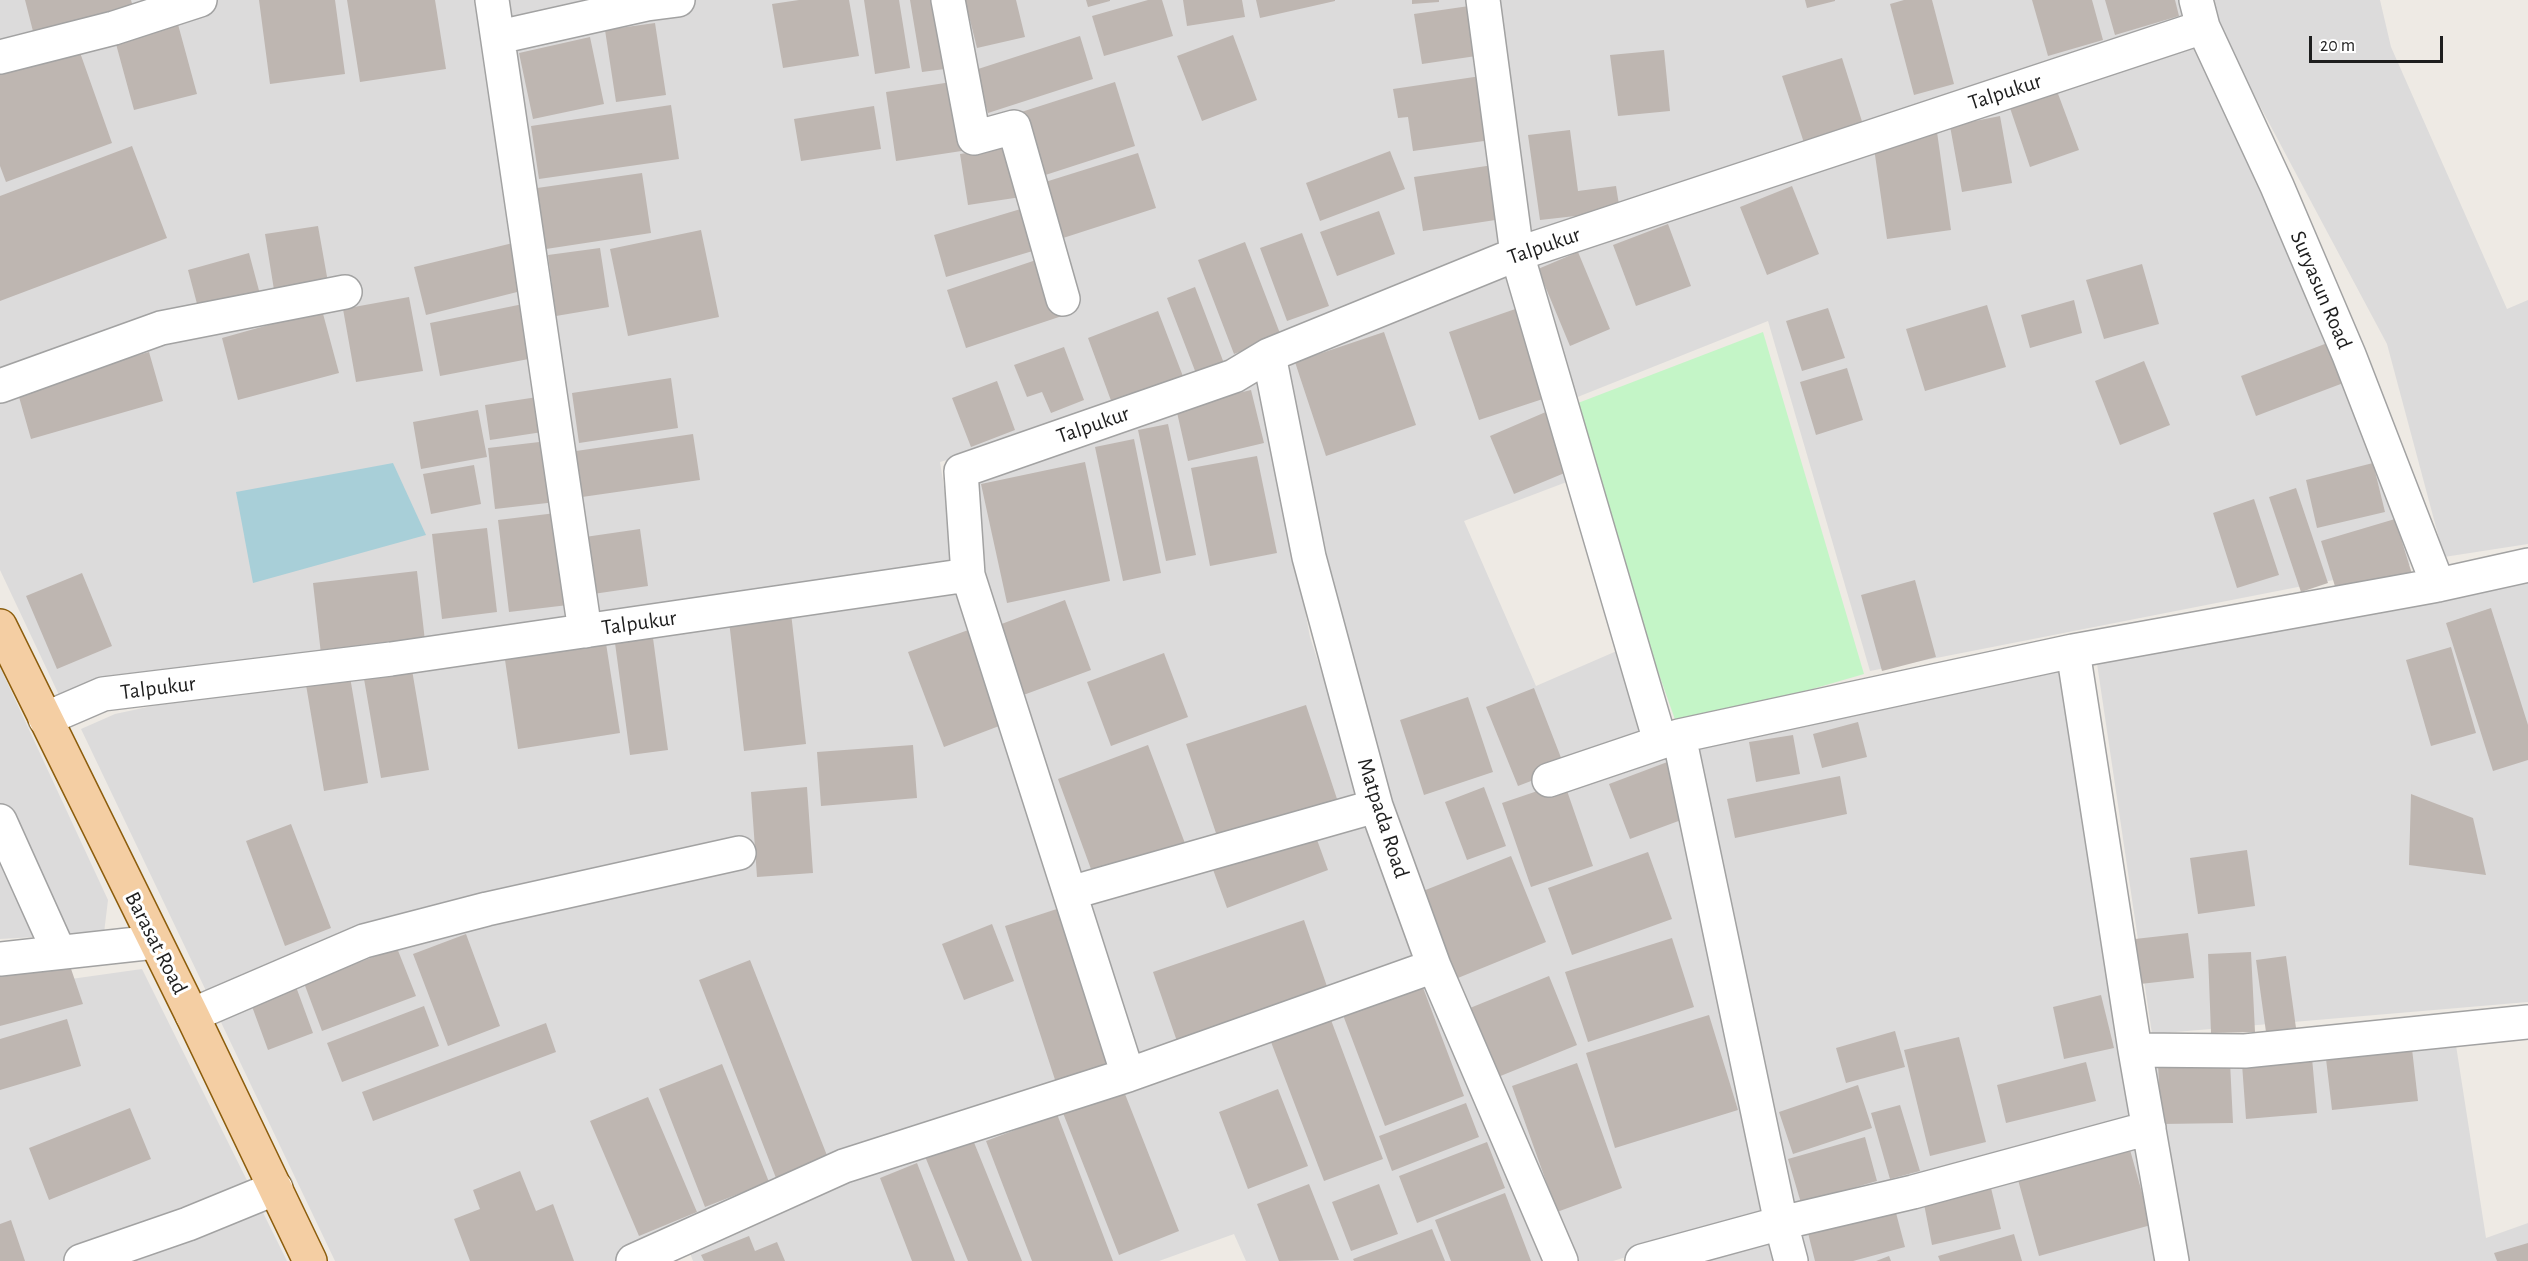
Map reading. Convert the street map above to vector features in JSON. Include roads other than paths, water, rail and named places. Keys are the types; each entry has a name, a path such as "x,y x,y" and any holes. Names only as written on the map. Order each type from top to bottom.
{"main road":[{"name":"Barasat Road","path":"0,626 192,1015 310,1261"}],"street":[{"path":"0,57 114,28 200,0"},
{"path":"492,0 585,631"},
{"path":"499,37 647,4 678,0"},
{"path":"948,0 974,138 1014,127 1063,299"},
{"path":"1483,0 1517,254 1670,739 1791,1261"},
{"name":"Talpukur","path":"45,719 103,694 391,659 968,575 961,471 1234,376 1269,355 1517,254 2199,13"},
{"name":"Suryasun Road","path":"2199,13 2277,186 2349,355 2439,585"},
{"path":"0,386 160,328 345,292"},
{"name":"Matpada Road","path":"1269,355 1309,557 1376,806 1434,966 1561,1261"},
{"path":"1549,780 1670,739 2073,651 2439,585 2528,565"},
{"path":"968,575 1128,1075"},
{"path":"2073,651 2135,1050 2172,1261"},
{"path":"1070,893 1376,806"},
{"path":"0,821 59,952"},
{"path":"192,1015 364,941 487,909 738,853"},
{"path":"0,959 155,942"},
{"path":"633,1261 844,1166 1128,1075 1434,966"},
{"path":"2135,1050 2245,1051 2528,1022"},
{"path":"1642,1261 1781,1222 1913,1192 2149,1128"},
{"path":"81,1261 188,1224 276,1188"}],"water":[{"path":"393,463 426,535 253,583 236,492"}]}
